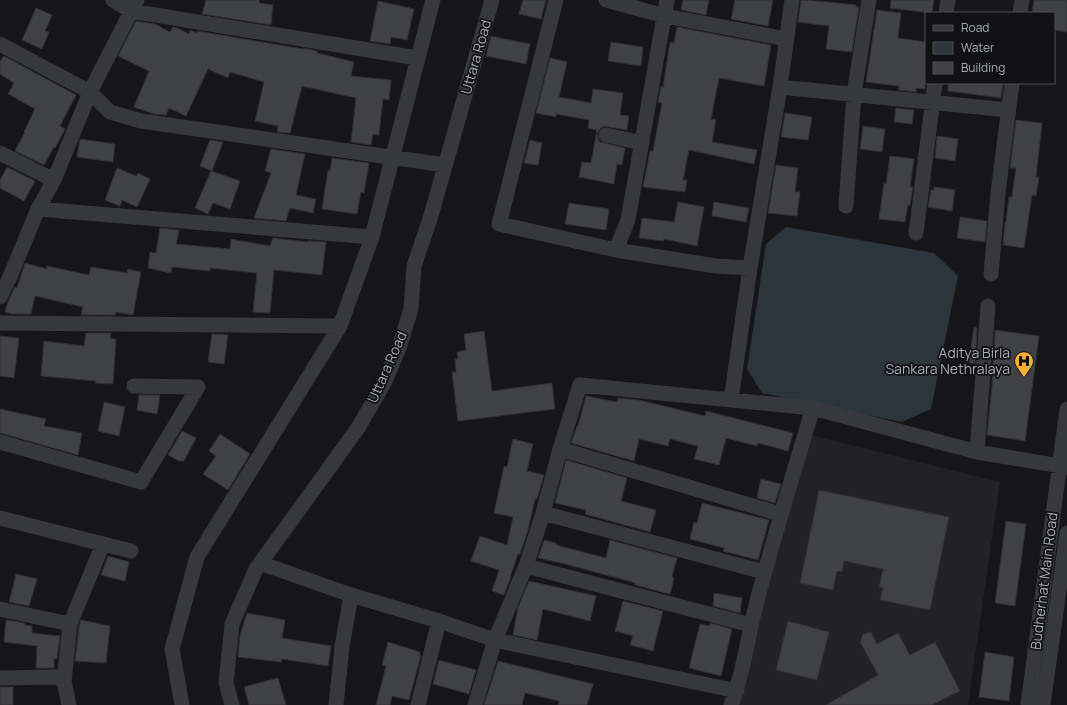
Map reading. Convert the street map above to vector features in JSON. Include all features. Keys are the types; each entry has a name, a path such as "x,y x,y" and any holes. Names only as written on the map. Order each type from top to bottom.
{"street":[{"path":"113,0 134,6 417,58"},
{"path":"182,705 172,649 197,557 340,326 372,237 433,0"},
{"name":"Uttara Road","path":"232,705 226,683 232,624 256,569 358,428 384,383 399,348 411,309 414,266 430,219 492,0"},
{"path":"556,0 499,224 616,250 716,266 750,268"},
{"path":"606,0 664,16 787,39"},
{"path":"616,250 628,220 668,0"},
{"path":"731,400 750,268 780,87 792,0"},
{"path":"846,206 854,94 869,0"},
{"path":"946,12 948,0"},
{"path":"1020,12 1022,0"},
{"path":"0,297 5,277 54,180 90,92 134,6"},
{"path":"0,44 90,92 110,112 141,121 445,165"},
{"path":"916,233 935,84"},
{"path":"991,274 998,193 1012,84"},
{"path":"780,87 1008,110"},
{"path":"606,136 642,143"},
{"path":"0,153 54,180"},
{"path":"38,210 372,237"},
{"path":"977,452 988,306"},
{"path":"0,323 340,326"},
{"path":"475,705 495,640 526,566 543,513 560,449 580,384 813,408 977,452 1063,467"},
{"path":"0,442 141,482 198,388 134,386"},
{"path":"731,705 737,691 751,625 780,514 813,408"},
{"name":"Budherhat Main Road","path":"1028,705 1063,467 1067,409"},
{"path":"560,449 780,514"},
{"path":"543,513 764,572"},
{"path":"0,518 131,551"},
{"name":"Budherhat Main Road","path":"1043,705 1067,533"},
{"path":"69,705 64,681 70,624 103,544"},
{"path":"260,564 351,595 440,621 495,640 737,691"},
{"path":"526,566 751,625"},
{"path":"336,705 342,647 351,595"},
{"path":"0,609 70,624"},
{"path":"418,705 440,621"},
{"path":"0,678 56,677 64,681"}],"shaded area":[{"path":"811,435 1000,482 968,705 735,705"}],"water":[{"path":"786,227 934,253 958,276 931,409 902,422 762,393 747,369 766,244"}],"building":[{"path":"206,0 259,0 259,3 273,5 271,25 202,14"},
{"path":"523,0 546,0 541,19 519,14"},
{"path":"683,0 709,0 706,15 681,10"},
{"path":"735,0 773,0 768,26 731,19"},
{"path":"801,0 856,5 856,7 859,7 852,52 826,49 829,26 798,22"},
{"path":"891,0 934,0 932,12 890,8"},
{"path":"1034,0 1067,0 1067,32 1055,30 1055,12 1032,12"},
{"path":"378,1 414,9 407,40 391,37 390,44 370,41"},
{"path":"36,8 52,15 45,31 49,32 42,49 22,40"},
{"path":"877,10 901,13 898,38 925,42 925,89 916,88 916,92 899,90 899,86 866,82"},
{"path":"136,21 155,24 170,32 173,27 189,34 190,30 197,33 197,31 303,48 354,62 351,76 391,80 389,100 383,99 379,135 373,134 371,145 351,142 356,98 302,86 290,133 277,132 278,126 255,121 264,82 230,72 228,78 208,69 186,116 169,108 166,115 154,114 134,107 149,71 118,56"},
{"path":"677,27 771,45 764,86 719,78 711,119 716,120 712,142 757,150 754,164 689,150 683,180 687,180 685,192 643,187 650,151 653,151 662,103 658,102 661,86 663,87 670,42 674,43"},
{"path":"491,36 530,44 526,64 486,56"},
{"path":"611,42 643,47 641,66 608,61"},
{"path":"4,56 76,95 60,126 65,129 44,165 15,151 35,109 8,94 14,83 0,74 0,61"},
{"path":"550,58 567,62 559,97 591,103 593,89 623,93 620,115 629,116 627,130 604,126 597,133 600,142 625,148 622,165 617,164 614,184 579,177 582,162 591,163 597,130 588,128 589,120 556,114 556,117 536,113"},
{"path":"948,84 1003,84 1001,98 948,91"},
{"path":"896,108 914,110 912,124 894,122"},
{"path":"785,113 812,117 808,140 781,137"},
{"path":"1016,120 1042,123 1036,177 1039,177 1036,196 1032,195 1024,248 1003,245 1009,197 1012,197 1016,168 1010,168"},
{"path":"863,126 885,129 882,152 860,149"},
{"path":"937,136 958,139 955,161 935,158"},
{"path":"80,139 115,144 113,162 77,157"},
{"path":"210,140 223,142 212,171 200,166"},
{"path":"530,140 542,143 538,165 524,163"},
{"path":"271,149 305,154 296,195 316,199 313,213 290,208 286,221 254,218 271,173 265,171"},
{"path":"890,156 914,159 910,187 913,187 905,222 879,219 884,183 886,184"},
{"path":"332,158 369,163 364,193 361,192 357,214 322,209 328,170 330,171"},
{"path":"776,165 798,168 795,192 800,192 797,216 768,213"},
{"path":"7,167 35,181 24,201 0,188 0,180"},
{"path":"117,168 136,176 138,173 150,179 137,207 122,200 120,206 105,200"},
{"path":"211,171 240,181 230,209 213,203 208,214 195,208"},
{"path":"934,187 955,190 952,211 928,207 931,190 934,190"},
{"path":"678,202 704,207 697,246 664,239 663,241 639,238 642,218 674,222"},
{"path":"714,202 749,208 746,222 712,216"},
{"path":"569,203 609,209 606,230 565,224"},
{"path":"960,217 987,221 985,242 957,238"},
{"path":"160,228 179,230 176,244 230,249 231,239 270,246 273,238 308,242 326,242 322,275 274,270 270,313 253,312 257,273 210,268 210,271 172,267 171,273 148,268 150,252 156,253"},
{"path":"25,263 47,269 47,266 89,275 91,267 127,273 128,269 141,272 133,315 116,312 115,315 81,315 83,307 35,296 31,314 13,314 5,312 15,287 17,288"},
{"path":"974,327 977,328 975,364 969,363"},
{"path":"995,330 1039,336 1025,441 987,435 994,366"},
{"path":"484,331 492,391 552,383 555,409 458,421 452,372 456,372 455,359 458,359 457,352 466,350 464,334"},
{"path":"86,333 111,333 110,338 116,339 113,384 41,376 44,341 84,346"},
{"path":"212,334 228,335 224,364 208,362"},
{"path":"0,336 19,338 14,378 0,376"},
{"path":"139,395 160,395 157,414 137,410"},
{"path":"586,396 617,402 618,398 639,400 705,416 706,411 793,433 788,451 758,443 757,446 726,438 719,465 694,459 698,446 670,439 668,446 639,439 634,461 571,443 578,426"},
{"path":"104,402 125,407 119,436 98,431"},
{"path":"0,409 46,419 44,426 82,433 78,455 0,433"},
{"path":"182,431 196,438 184,461 179,461 168,455"},
{"path":"220,434 250,454 228,490 203,474 216,456 209,451"},
{"path":"513,439 533,444 527,471 544,475 537,499 535,499 528,530 520,554 518,554 504,595 492,591 499,570 471,561 480,536 507,545 513,517 494,513 504,466 507,467"},
{"path":"566,460 627,478 621,501 656,510 650,532 585,514 586,510 555,503"},
{"path":"761,479 781,484 775,503 757,498"},
{"path":"819,490 949,517 930,610 880,600 883,588 879,587 883,569 844,561 842,572 837,571 833,590 800,583"},
{"path":"702,503 769,520 758,560 723,551 724,548 690,539 694,522 697,523"},
{"path":"1006,521 1026,524 1015,606 995,603"},
{"path":"544,540 556,543 556,545 606,558 610,540 677,558 672,577 674,578 670,594 635,585 636,583 538,558"},
{"path":"108,556 129,562 125,581 101,575"},
{"path":"16,574 37,579 29,606 9,602"},
{"path":"529,581 596,596 590,621 543,609 537,640 513,635 518,607"},
{"path":"714,593 742,598 740,613 713,606"},
{"path":"623,601 663,611 653,651 630,645 633,636 615,631"},
{"path":"247,613 285,620 282,638 331,646 328,666 282,659 281,662 238,657 240,635"},
{"path":"6,620 25,623 24,625 32,626 32,633 60,636 57,659 54,659 54,668 36,668 37,646 4,642"},
{"path":"81,620 110,626 106,663 75,661"},
{"path":"788,621 829,632 817,680 776,670"},
{"path":"710,623 732,629 721,676 689,668 700,624 709,626"},
{"path":"871,632 877,644 898,633 910,655 935,642 960,691 932,705 826,705 878,675 860,642 863,634"},
{"path":"388,642 420,652 419,655 421,655 409,700 392,696 390,705 376,705 386,666 382,665"},
{"path":"985,652 1014,657 1009,701 979,697"},
{"path":"439,660 476,670 469,694 433,684"},
{"path":"498,661 593,684 587,705 558,705 559,701 525,693 522,705 484,705"},
{"path":"278,678 286,705 249,705 244,687"},
{"path":"0,687 13,687 13,705 0,705"}],"place":[{"name":"Aditya Birla Sankara Nethralaya","path":"1024,378"}]}
